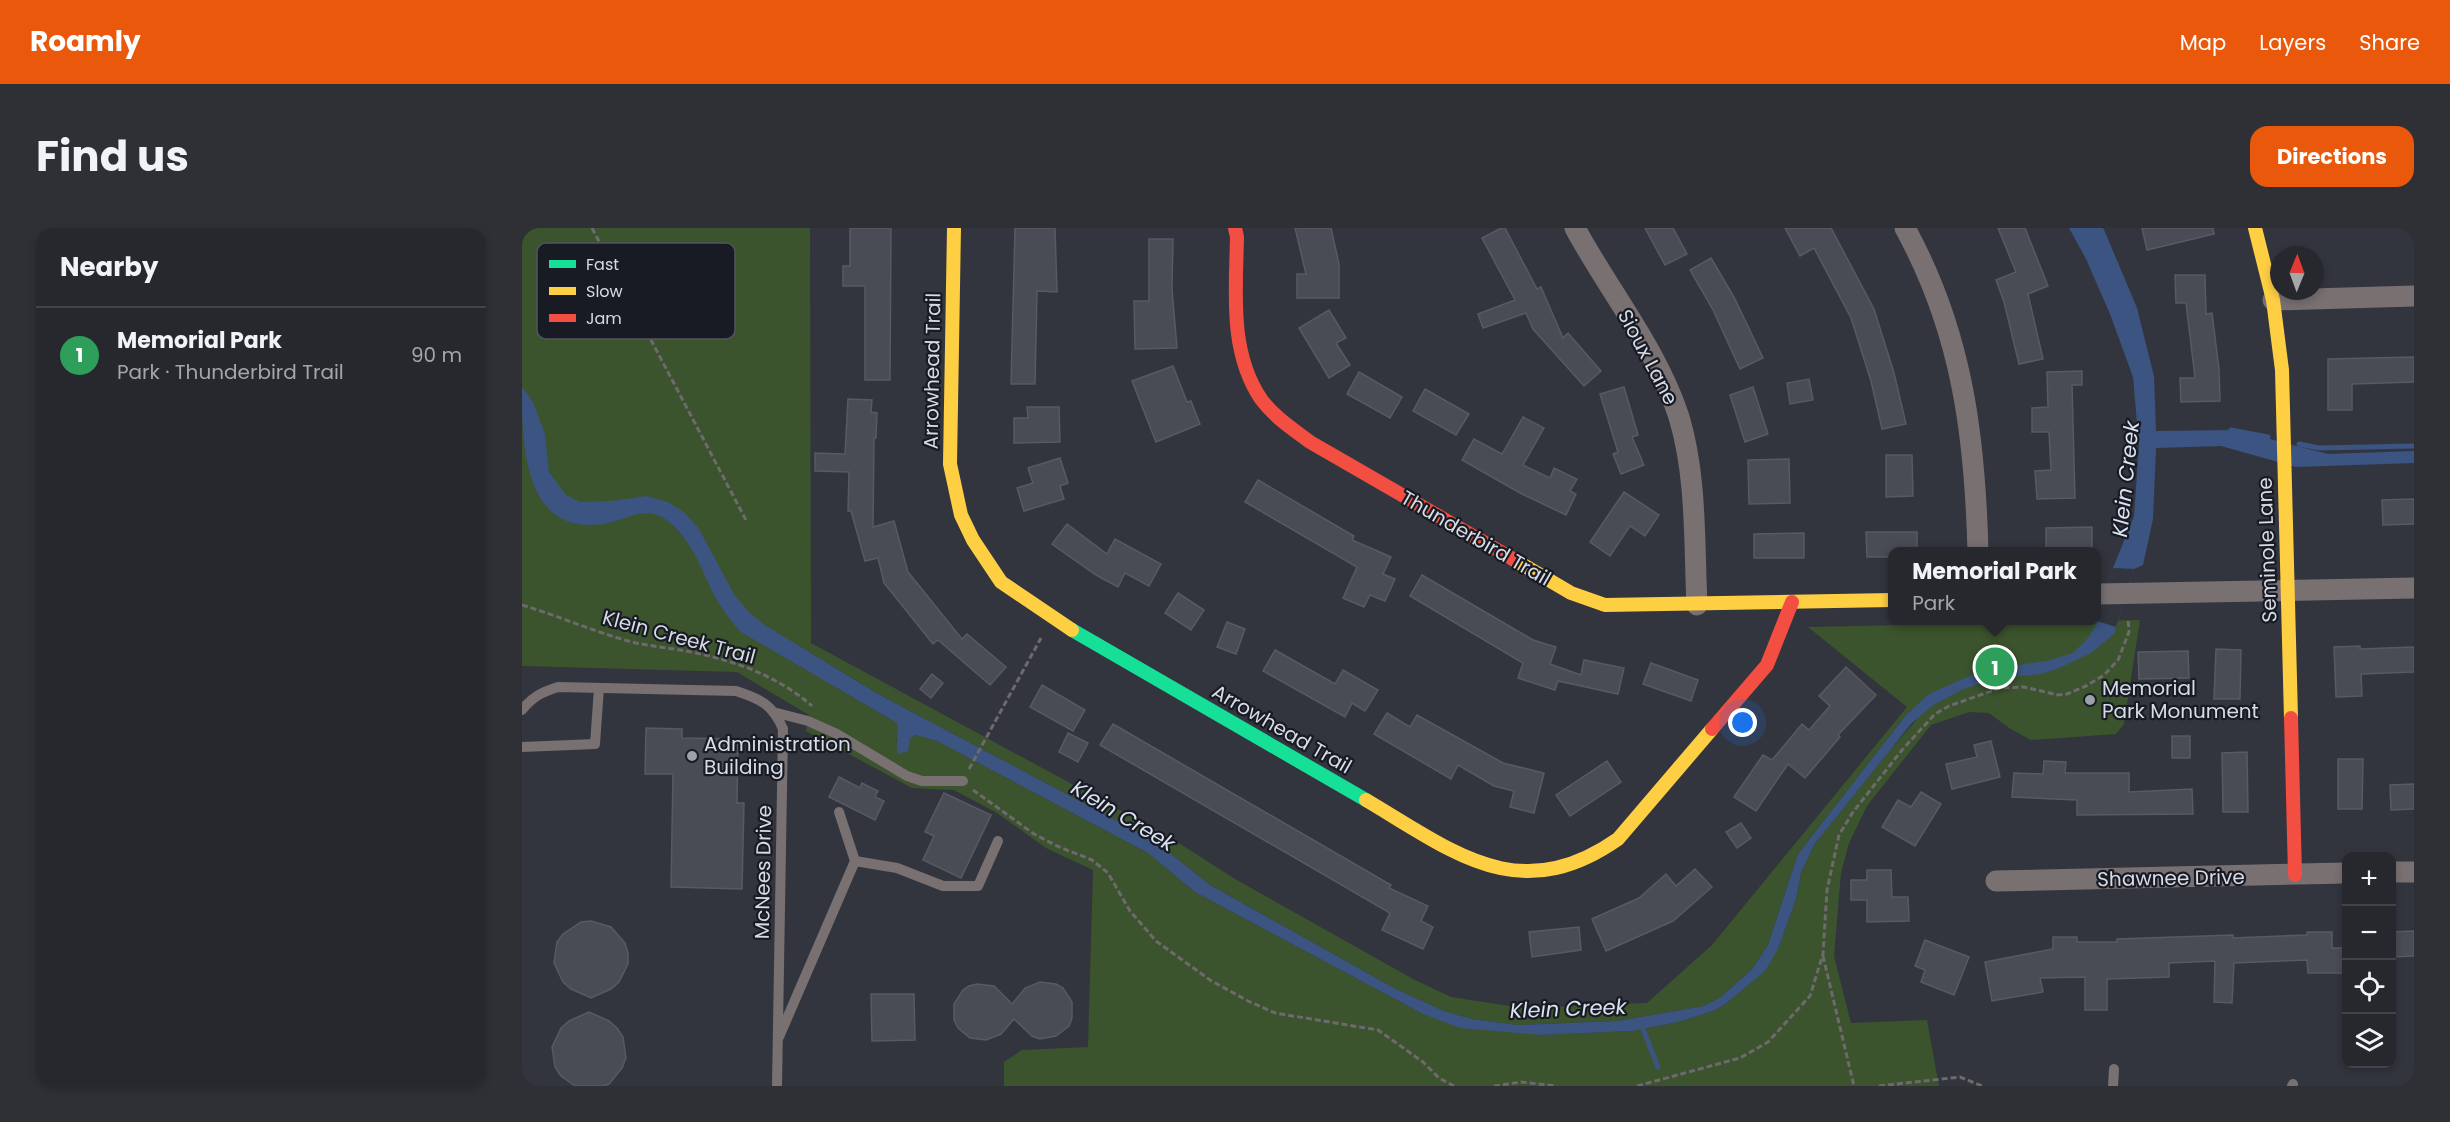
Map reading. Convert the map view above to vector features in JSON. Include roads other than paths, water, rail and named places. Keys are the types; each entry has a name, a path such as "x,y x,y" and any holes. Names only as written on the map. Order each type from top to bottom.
{"street":[{"name":"Arrowhead Trail","path":"954,228 950,464 954,489 962,515 973,540 1001,582 1052,618 1463,857 1499,870 1539,871 1581,861 1618,839 1767,665 1792,602"},
{"name":"Thunderbird Trail","path":"1235,228 1237,237 1236,330 1240,357 1260,399 1272,414 1286,426 1585,600 1626,606 1888,600"},
{"name":"Sioux Lane","path":"1575,228 1645,344 1661,374 1679,418 1688,452 1692,487 1697,604"},
{"path":"1905,228 1939,303 1953,344 1967,405 1976,483 1978,547"},
{"name":"Seminole Lane","path":"2255,228 2270,288"},
{"path":"2324,299 2414,296"},
{"name":"Seminole Lane","path":"2273,300 2282,370 2295,874"},
{"path":"2101,594 2414,588"},
{"path":"2396,872 2414,872"},
{"name":"Shawnee Drive","path":"1996,881 2342,873"}],"lane":[{"path":"522,710 530,700 542,692 558,687 736,691 754,697 777,713 808,721 837,734 907,776 922,781 963,781"},
{"path":"522,747 594,744 599,688"},
{"name":"McNees Drive","path":"777,713 783,729 777,1042 780,1083"},
{"path":"777,1042 855,861 839,812"},
{"path":"855,861 897,868 943,886 978,886 998,841"},
{"path":"2113,1086 2114,1069"}],"water":[{"path":"2069,228 2103,228 2137,308 2154,376 2156,431 2235,430 2328,454 2414,451 2414,463 2296,467 2221,446 2156,448 2153,519 2143,565 2134,569 2114,634 2091,653 2057,669 2041,674 1993,679 1961,690 1932,706 1911,724 1814,845 1801,873 1796,899 1778,949 1765,971 1724,1005 1713,1011 1678,1022 1632,1031 1540,1035 1460,1028 1423,1014 1195,892 1148,853 937,741 915,735 910,739 908,751 898,754 897,723 741,632 717,600 688,543 665,519 658,515 643,513 608,523 580,524 559,517 543,502 533,483 523,435 522,387 533,402 545,434 549,472 566,495 580,502 612,501 647,496 668,502 685,513 699,529 735,596 763,624 878,694 1155,841 1210,885 1394,988 1444,1011 1472,1019 1517,1025 1618,1021 1704,1006 1721,997 1753,968 1768,945 1798,854 1906,715 1929,694 1983,670 2047,661 2073,653 2088,638 2096,625 2101,625 2101,608 2113,568 2134,516 2139,446 2133,377 2110,314 2086,259"}],"waterway":[{"path":"2231,430 2268,437"},
{"path":"2299,444 2319,448 2414,446"},
{"path":"1641,1024 1658,1067"}],"place":[{"name":"Memorial Park","path":"1995,667"},
{"name":"Memorial Park Monument","path":"2090,700"},
{"name":"Administration Building","path":"692,756"}],"water label":[{"name":"Klein Creek","path":"2126,479"},
{"name":"Klein Creek","path":"1123,816"},
{"name":"Klein Creek","path":"1568,1009"}]}
